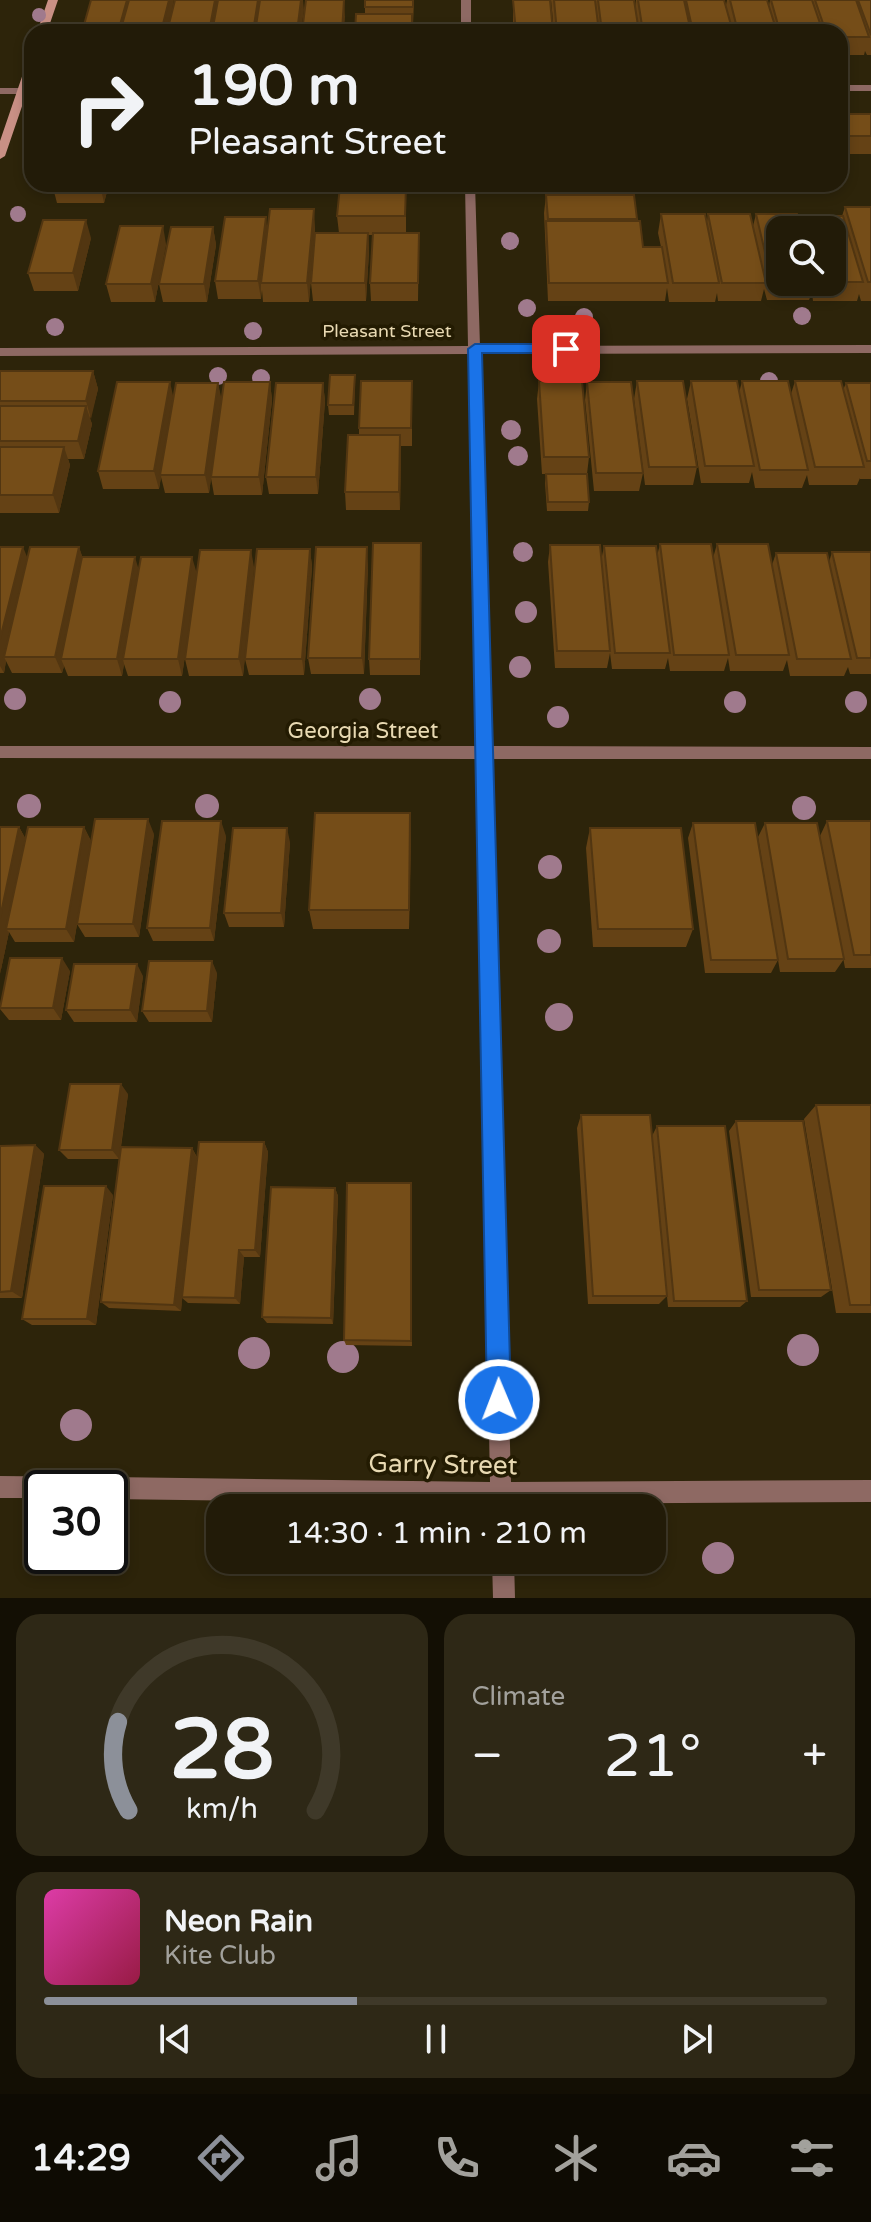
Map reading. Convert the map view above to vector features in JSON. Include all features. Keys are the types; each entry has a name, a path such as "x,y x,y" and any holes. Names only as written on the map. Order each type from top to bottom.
{"street":[{"path":"45,24 53,0"},
{"path":"466,0 466,24"},
{"path":"848,88 871,88"},
{"path":"0,91 24,91"},
{"path":"0,156 24,98"},
{"path":"470,192 501,1494"},
{"name":"Pleasant Street","path":"0,352 871,349"},
{"name":"Georgia Street","path":"0,752 871,753"},
{"path":"0,1487 24,1487"},
{"name":"Garry Street","path":"128,1489 290,1494"},
{"name":"Garry Street","path":"666,1497 871,1491"},
{"path":"503,1574 504,1598"}],"building":[{"path":"91,0 127,0 120,24 84,24"},
{"path":"129,0 169,0 163,24 122,24"},
{"path":"175,0 215,0 210,24 169,24"},
{"path":"218,0 258,0 254,24 214,24"},
{"path":"260,0 301,0 298,24 256,24"},
{"path":"306,0 344,0 342,24 303,24"},
{"path":"365,0 413,0 413,7 365,7"},
{"path":"513,0 550,0 552,24 515,24"},
{"path":"554,0 595,0 598,24 556,24"},
{"path":"598,0 634,0 638,24 601,24"},
{"path":"638,0 684,0 689,24 642,24"},
{"path":"686,0 724,0 731,24 691,24"},
{"path":"730,0 767,0 774,24 736,24"},
{"path":"771,0 812,0 820,24 778,24"},
{"path":"815,0 856,0 869,37 848,37 848,24 823,24"},
{"path":"858,0 871,0 871,35"},
{"path":"356,14 412,14 412,24 355,24"},
{"path":"848,114 871,114 871,136 848,136"},
{"path":"339,192 406,192 405,216 337,216"},
{"path":"546,195 634,195 637,219 548,219"},
{"path":"845,207 871,207 871,282 868,282"},
{"path":"270,209 314,209 307,283 261,283"},
{"path":"661,214 705,214 719,283 673,283"},
{"path":"708,214 750,214 766,283 722,283"},
{"path":"756,214 797,214 766,216 766,256"},
{"path":"225,217 266,217 258,281 215,281"},
{"path":"43,220 86,220 73,273 28,273"},
{"path":"546,221 640,221 643,247 662,247 668,283 549,283"},
{"path":"120,226 163,226 151,284 106,284"},
{"path":"846,226 863,282 846,282"},
{"path":"171,227 213,227 204,284 159,284"},
{"path":"315,233 368,233 365,283 311,283"},
{"path":"373,233 419,233 418,283 370,283"},
{"path":"0,371 93,371 86,401 0,401"},
{"path":"330,375 355,375 353,405 328,405"},
{"path":"361,381 412,381 411,428 359,428"},
{"path":"539,381 582,381 589,457 544,457"},
{"path":"637,381 683,381 697,467 649,467"},
{"path":"691,381 737,381 754,466 705,466"},
{"path":"742,381 788,381 808,470 760,470"},
{"path":"795,381 841,381 864,467 815,467"},
{"path":"117,382 170,382 154,471 98,471"},
{"path":"224,382 270,382 259,477 211,477"},
{"path":"587,382 631,382 643,473 596,473"},
{"path":"176,383 218,383 205,475 160,475"},
{"path":"276,383 323,383 316,477 266,477"},
{"path":"846,383 871,383 871,461 867,461"},
{"path":"0,406 86,406 78,441 0,441"},
{"path":"348,435 400,435 399,492 345,492"},
{"path":"0,447 64,447 53,495 0,495"},
{"path":"546,474 587,474 589,502 548,502"},
{"path":"373,543 421,543 420,659 369,659"},
{"path":"660,544 711,544 729,655 674,655"},
{"path":"717,544 768,544 789,655 736,655"},
{"path":"550,545 600,545 610,651 557,651"},
{"path":"604,546 656,546 670,653 615,653"},
{"path":"0,547 23,547 0,639"},
{"path":"30,547 79,547 55,657 4,657"},
{"path":"316,547 367,547 362,658 308,658"},
{"path":"257,549 310,549 302,659 245,659"},
{"path":"200,550 251,550 239,659 185,659"},
{"path":"832,552 871,552 871,658 857,658"},
{"path":"776,553 827,553 851,659 797,659"},
{"path":"82,557 135,557 117,659 61,659"},
{"path":"141,557 192,557 178,659 123,659"},
{"path":"315,813 410,813 409,910 309,910"},
{"path":"95,819 148,819 133,924 77,924"},
{"path":"162,821 221,821 210,928 147,928"},
{"path":"827,821 871,821 871,955 854,955"},
{"path":"693,823 755,823 778,960 711,960"},
{"path":"765,823 817,823 844,959 788,959"},
{"path":"0,827 19,827 0,918"},
{"path":"28,827 84,827 66,929 6,929"},
{"path":"233,828 287,828 281,913 224,913"},
{"path":"590,828 681,828 693,929 598,929"},
{"path":"10,958 62,958 53,1008 0,1008"},
{"path":"149,961 212,961 207,1011 142,1011"},
{"path":"74,964 137,964 130,1010 66,1010"},
{"path":"70,1084 121,1084 112,1150 59,1150"},
{"path":"816,1105 871,1105 871,1305 850,1305"},
{"path":"581,1115 650,1115 667,1296 593,1296"},
{"path":"736,1121 803,1121 831,1290 759,1290"},
{"path":"657,1126 725,1126 747,1301 674,1301"},
{"path":"199,1142 264,1142 255,1250 239,1250 235,1298 182,1297"},
{"path":"35,1145 11,1291 0,1292 0,1146"},
{"path":"121,1147 192,1148 174,1305 101,1302"},
{"path":"347,1183 411,1183 411,1341 344,1340"},
{"path":"44,1186 106,1186 87,1319 22,1319"},
{"path":"271,1187 335,1188 331,1318 262,1317"}],"route":[{"path":"499,1400 475,349 566,349"}]}
